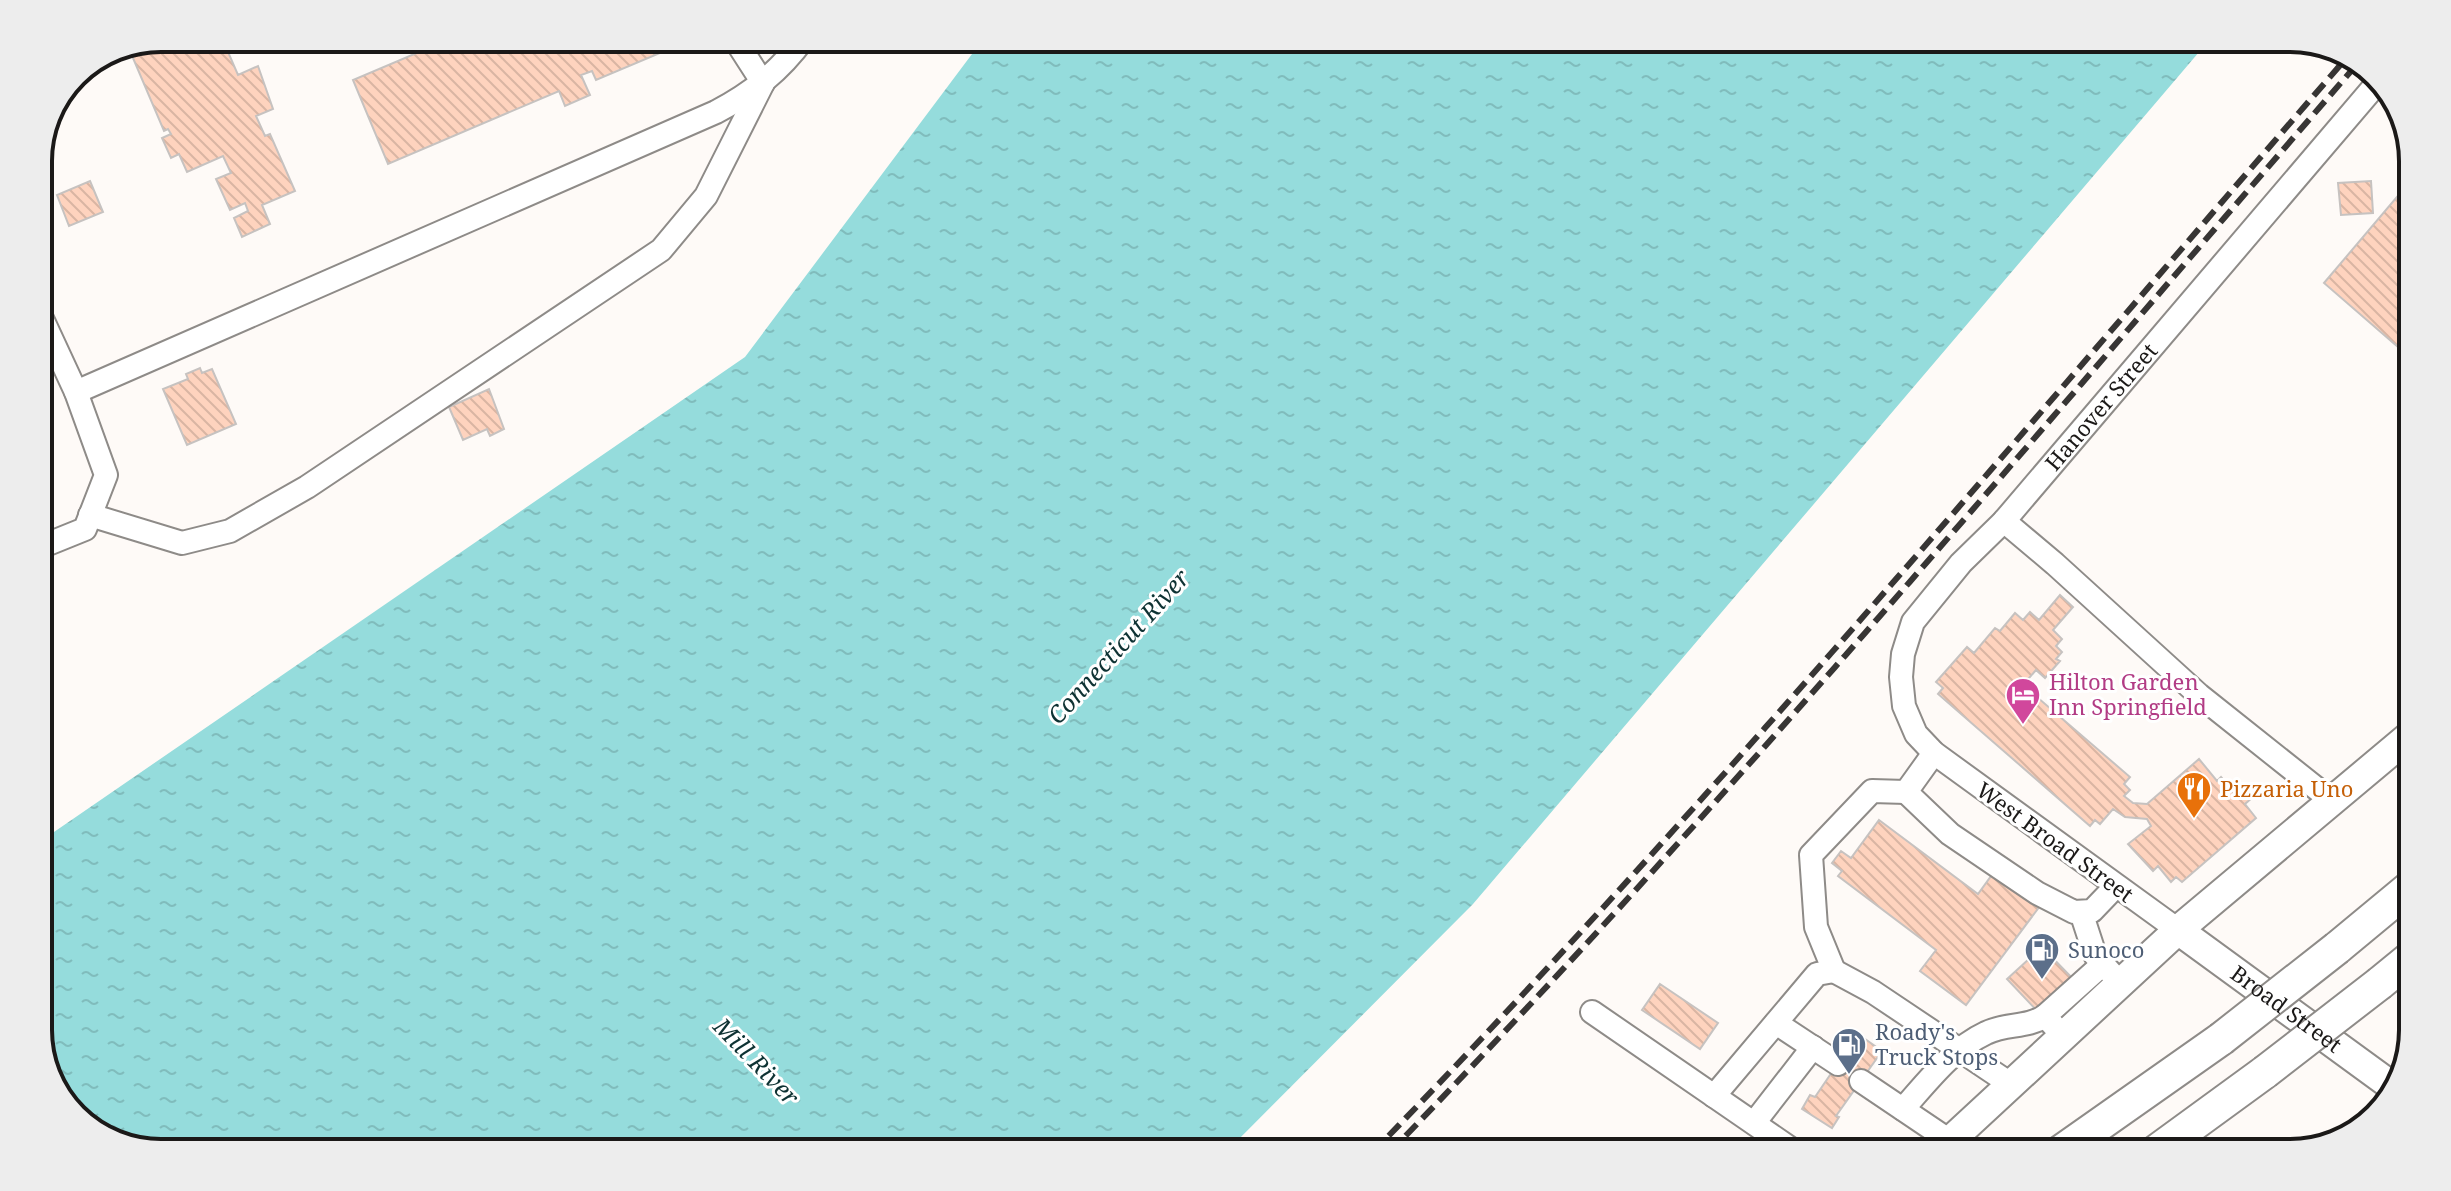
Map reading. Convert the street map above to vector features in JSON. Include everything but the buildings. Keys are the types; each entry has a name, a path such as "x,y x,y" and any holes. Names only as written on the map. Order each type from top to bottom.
{"highway":[{"path":"2079,1139 2221,1039 2399,897"},
{"path":"2173,1139 2399,968"}],"main road":[{"path":"1952,1139 2012,1085 2054,1026 2111,974 2178,930 2399,744"},
{"name":"Broad Street","path":"2178,930 2386,1082"}],"street":[{"path":"743,52 763,83"},
{"path":"90,515 182,543 230,531 307,487 661,250 706,196 763,83 789,52"},
{"path":"76,392 687,125 745,96 763,83"},
{"name":"Hanover Street","path":"1934,753 1916,734 1904,706 1901,677 1903,654 1913,622 1961,563 2004,521 2372,89"},
{"path":"52,340 76,392 106,475 85,529 52,542"},
{"path":"2004,521 2199,695 2331,800"},
{"path":"1906,792 1934,753"},
{"name":"West Broad Street","path":"1934,753 2178,930"},
{"path":"1834,971 1816,927 1811,855 1872,791 1906,792 1950,834 2037,893 2074,912 2092,911 2115,887"},
{"path":"2081,912 2095,955 2111,974"},
{"path":"1714,1096 1817,974 1834,971 1873,992 2012,1085"},
{"path":"1592,1012 1777,1139"},
{"path":"1776,1023 1838,1064"},
{"path":"1903,1109 1959,1049 1987,1032 2013,1023 2054,1026"},
{"path":"1754,1123 1813,1047"},
{"path":"1861,1081 1903,1109 1935,1139"}],"water":[{"path":"974,52 2199,52 1473,904 1239,1139 161,1139 113,1128 89,1112 63,1078 52,1037 52,833 745,357"}],"railway":[{"path":"1385,1139 1499,1020 1746,749 2341,65"},
{"path":"1402,1139 1515,1021 1760,752 2352,70"}],"place":[{"name":"Hilton Garden Inn Springfield","path":"2023,726"},
{"name":"Pizzaria Uno","path":"2194,820"},
{"name":"Sunoco","path":"2042,981"},
{"name":"Roady's Truck Stops","path":"1849,1076"}],"water label":[{"name":"Connecticut River","path":"1119,647"},
{"name":"Mill River","path":"756,1062"}]}
